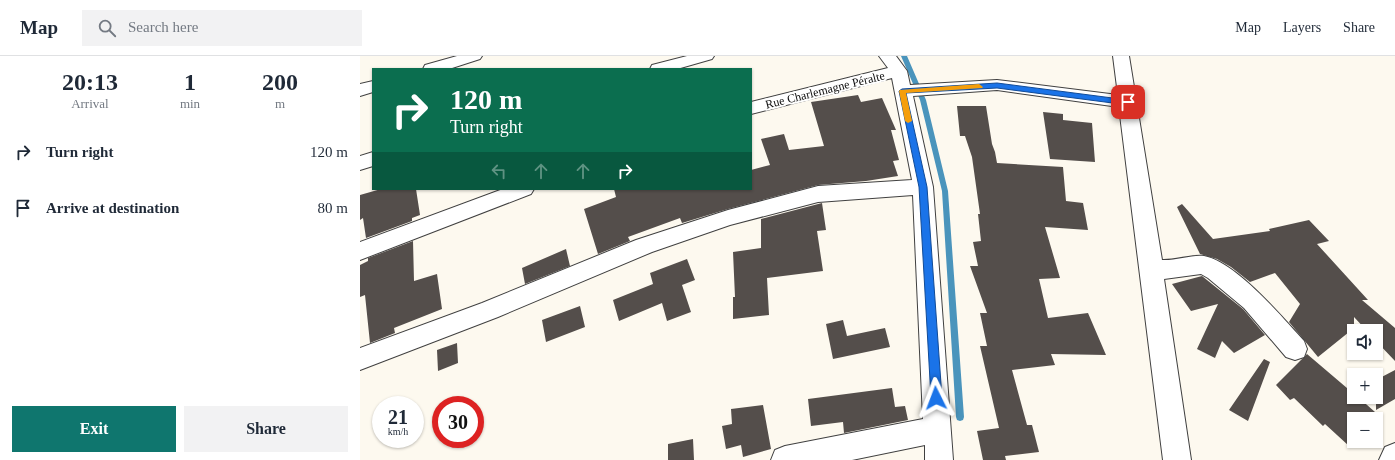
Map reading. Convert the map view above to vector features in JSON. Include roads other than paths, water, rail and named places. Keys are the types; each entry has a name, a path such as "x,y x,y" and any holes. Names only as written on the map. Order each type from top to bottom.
{"street":[{"path":"434,68 474,56"},
{"path":"662,68 706,56"},
{"path":"1121,56 1152,269 1177,460"},
{"path":"896,73 923,187 939,460"},
{"name":"Rue Charlemagne Péralte","path":"752,108 896,73 1128,102"},
{"path":"360,90 372,86"},
{"path":"360,163 372,159"},
{"path":"360,359 490,310 644,246 728,218 818,194 923,187"},
{"path":"360,251 521,190"},
{"path":"1152,269 1171,270 1203,265 1216,271 1252,301 1296,349"},
{"path":"785,460 938,429"}],"waterway":[{"path":"904,56 923,100 945,191 960,417"}]}
